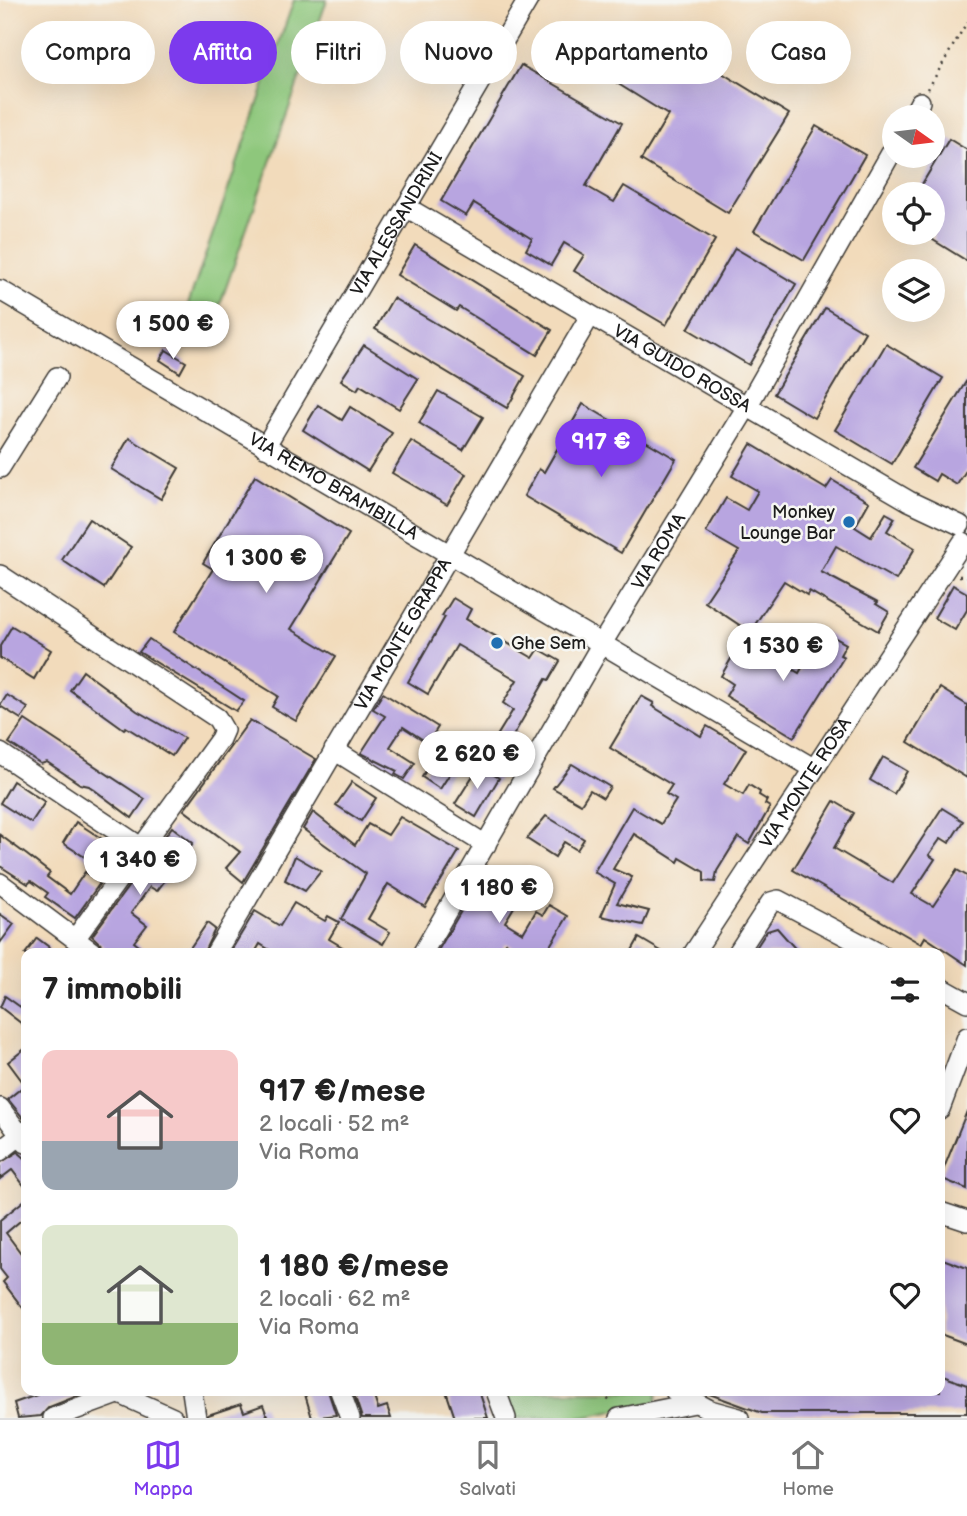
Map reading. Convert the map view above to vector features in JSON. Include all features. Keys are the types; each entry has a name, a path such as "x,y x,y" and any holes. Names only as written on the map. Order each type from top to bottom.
{"street":[{"name":"VIA ALESSANDRINI","path":"265,447 528,0"},
{"name":"VIA ROMA","path":"426,948 601,645 748,405 883,168"},
{"name":"VIA GUIDO ROSSA","path":"406,207 964,532"},
{"name":"VIA REMO BRAMBILLA","path":"0,290 813,768"},
{"name":"VIA MONTE GRAPPA","path":"218,948 590,316"},
{"path":"0,468 57,377"},
{"name":"VIA MONTE ROSA","path":"698,948 964,532"},
{"path":"0,575 218,718 224,730 75,939"},
{"path":"334,750 486,845"},
{"path":"0,753 142,848"},
{"path":"0,883 87,948"},
{"path":"741,948 772,902 778,900 869,948"},
{"path":"945,990 967,1002"},
{"path":"945,1096 967,1037"},
{"path":"0,1108 21,1132"},
{"path":"0,1151 21,1138"},
{"path":"945,1214 967,1221"},
{"path":"53,1418 112,1396"},
{"path":"131,1396 173,1418"},
{"path":"193,1396 196,1418"},
{"path":"343,1396 350,1418"},
{"path":"498,1396 506,1418"},
{"path":"682,1396 703,1410"},
{"path":"619,1418 703,1410 739,1418"}],"path":[{"path":"919,105 967,22"}],"green space":[{"path":"294,0 327,0 320,21 291,21 291,84 298,84 209,336 182,322 265,84 277,84 277,49"},
{"path":"504,1396 658,1396 657,1402 581,1418 513,1418"}],"building":[{"path":"521,65 531,71 531,84 554,84 622,123 586,186 614,202 624,186 715,240 666,325 574,271 584,255 564,243 551,265 526,250 532,239 474,203 466,216 441,201 510,84 517,84 517,72"},
{"path":"732,79 789,114 728,213 641,160 668,115 618,84 732,84"},
{"path":"816,126 865,155 804,260 754,231"},
{"path":"949,139 967,150 967,261 941,245 945,245 945,182 923,182 932,168 945,168 945,146"},
{"path":"415,245 552,330 537,355 459,307 456,311 397,275"},
{"path":"735,248 796,284 749,365 688,329"},
{"path":"393,298 525,376 507,408 375,329"},
{"path":"825,308 865,332 814,418 774,394"},
{"path":"886,344 943,378 892,464 835,430"},
{"path":"364,345 418,379 399,409 360,385 357,390 341,380"},
{"path":"166,350 186,362 180,373 160,360"},
{"path":"967,380 967,469 957,485 939,474 935,481 913,468"},
{"path":"438,391 483,417 463,450 419,423"},
{"path":"583,404 676,459 621,553 524,496 539,469 544,472"},
{"path":"318,405 342,420 350,407 392,433 368,471 303,430"},
{"path":"129,438 179,468 161,499 111,469"},
{"path":"411,441 466,474 447,505 392,473"},
{"path":"751,444 826,489 832,480 869,502 855,527 871,537 886,513 895,518 887,531 915,548 896,580 836,546 821,572 878,602 876,604 889,612 878,631 809,591 807,595 784,581 750,632 705,602 739,551 706,532 726,498 747,510 758,491 732,476"},
{"path":"255,476 349,534 291,629 336,656 296,721 272,707 278,696 174,632 213,569 203,563"},
{"path":"89,519 131,547 104,588 62,560"},
{"path":"953,585 967,593 967,610 955,630 934,618"},
{"path":"453,598 471,609 466,619 533,658 539,649 560,661 549,680 546,679 509,743 497,736 513,710 503,703 517,680 457,645 428,694 408,682"},
{"path":"12,626 51,650 34,679 0,658 0,646"},
{"path":"823,631 846,644 840,655 844,657 794,737 726,696 733,684 721,676 735,652 747,659 755,647 799,673"},
{"path":"149,639 244,701 236,711 139,652"},
{"path":"83,671 137,711 184,738 172,756 126,727 124,729 70,690"},
{"path":"940,688 967,705 967,778 908,742"},
{"path":"383,693 438,727 428,743 403,727 390,747 415,763 404,779 395,774 397,771 361,753 385,716 373,709"},
{"path":"7,695 28,708 21,719 0,706"},
{"path":"641,696 654,703 652,706 701,736 707,726 746,749 724,784 743,795 749,785 760,792 759,795 767,800 765,804 770,807 749,844 738,837 717,871 715,882 704,881 704,872 680,858 678,862 634,834 613,869 632,877 617,903 649,911 643,925 601,916 615,884 594,872 632,807 661,824 676,800 666,794 672,785 610,748"},
{"path":"25,720 145,799 132,818 89,786 80,784 47,762 41,764 9,743"},
{"path":"250,720 316,759 243,882 226,868 240,852 184,810"},
{"path":"438,752 456,764 440,789 422,777"},
{"path":"883,757 907,771 894,794 870,780"},
{"path":"572,764 610,787 603,798 590,790 581,804 553,788"},
{"path":"479,766 499,778 476,817 455,804"},
{"path":"13,781 45,802 31,823 0,803"},
{"path":"352,782 376,798 361,821 336,805"},
{"path":"834,801 854,813 834,848 893,883 942,808 963,821 949,843 941,838 929,855 935,859 912,894 933,906 957,870 967,876 967,965 925,937 921,944 793,870"},
{"path":"313,812 355,845 368,824 388,835 400,817 459,851 425,907 388,884 368,919 390,932 383,944 341,919 366,874 303,829"},
{"path":"546,816 584,839 577,850 564,842 555,857 527,839"},
{"path":"76,822 107,842 94,863 63,843"},
{"path":"172,827 193,843 157,891 150,887 131,913 147,925 134,942 142,948 105,948 92,936"},
{"path":"0,835 50,873 47,877 70,894 85,872 100,883 75,918 45,897 48,893 31,881 28,884 0,866"},
{"path":"295,856 321,871 305,891 285,880"},
{"path":"482,875 520,897 505,922 523,933 536,911 543,915 549,905 568,916 549,948 514,948 506,943 503,948 439,948"},
{"path":"294,903 325,921 328,916 339,922 329,939 344,948 266,948 260,944 258,948 233,948 255,911 280,926"},
{"path":"0,914 14,924 0,943"},
{"path":"207,923 215,929 206,948 190,948"},
{"path":"777,928 795,948 756,948 767,931"},
{"path":"37,938 49,947 48,948 30,948"},
{"path":"639,938 656,948 633,948"},
{"path":"5,996 21,1007 21,1023 0,1007"},
{"path":"21,1052 21,1080 8,1062"},
{"path":"21,1088 21,1115 8,1099"},
{"path":"967,1111 967,1189 945,1180 945,1166"},
{"path":"18,1152 21,1155 21,1182 12,1170 0,1179 0,1163"},
{"path":"21,1203 21,1220 6,1233 21,1253 21,1305 3,1282 7,1278 0,1269 0,1220"},
{"path":"945,1260 967,1268 967,1344 945,1336"},
{"path":"945,1377 967,1385 967,1413 762,1413 715,1396 945,1396"},
{"path":"34,1396 77,1396 49,1407 41,1416 18,1418 14,1403"},
{"path":"305,1396 330,1396 336,1415 312,1418"},
{"path":"355,1396 374,1396 378,1409 387,1406 391,1418 362,1418"},
{"path":"448,1396 481,1396 488,1418 455,1418"},
{"path":"241,1404 244,1412 263,1405 268,1418 208,1418 208,1415"}],"place":[{"name":"Monkey Lounge Bar","path":"849,522"},
{"name":"Ghe Sem","path":"497,643"}]}
